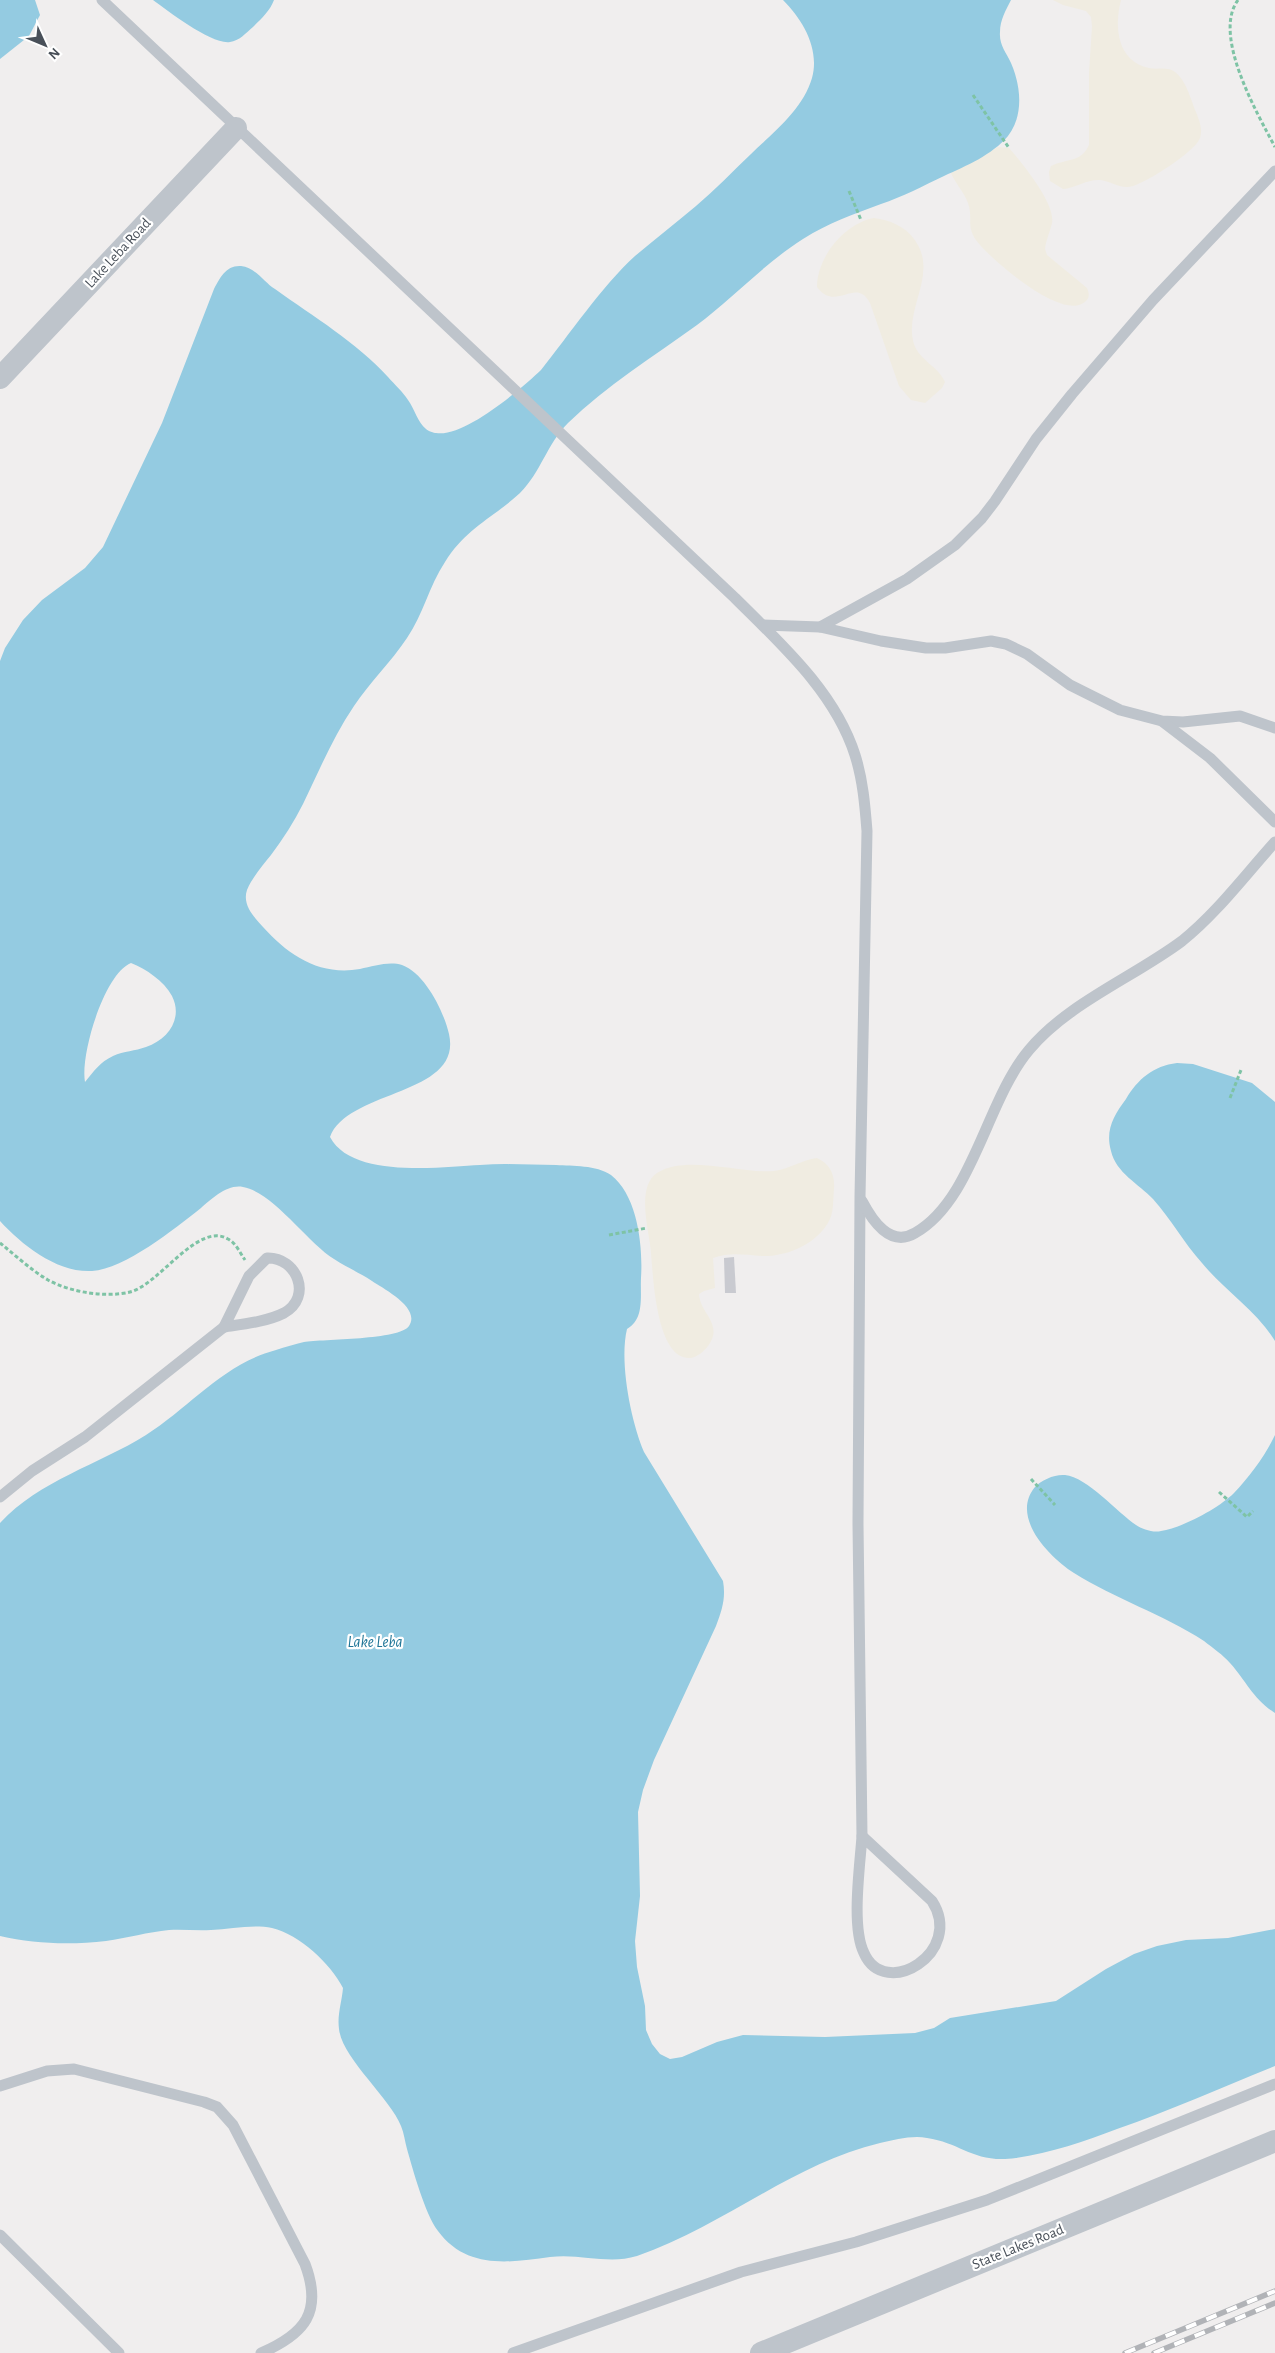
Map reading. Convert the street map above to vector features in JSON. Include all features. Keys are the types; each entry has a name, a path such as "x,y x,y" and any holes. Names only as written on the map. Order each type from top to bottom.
{"street":[{"name":"Lake Leba Road","path":"0,378 236,128"},
{"name":"State Lakes Road","path":"761,2353 1275,2141"}],"lane":[{"path":"102,0 762,625 832,706 848,737 862,786 867,852 860,1197 858,1524 862,1836 858,1922 859,1937 864,1953 875,1966 894,1972 907,1971 918,1966 936,1945 940,1933 939,1912 932,1901 862,1836"},
{"path":"820,628 915,574 937,559 969,532 995,501 1036,439 1072,394 1153,300 1275,171"},
{"path":"762,625 820,628 926,648 945,648 991,641 1006,644 1022,651 1070,685 1120,710 1162,721 1183,722 1240,716 1275,728"},
{"path":"1162,721 1210,758 1275,822"},
{"path":"860,1197 870,1216 891,1236 900,1238 909,1236 935,1218 973,1159 1001,1092 1015,1068 1029,1050 1059,1022 1187,936 1208,916 1275,842"},
{"path":"0,1497 32,1471 85,1437 224,1328 284,1312 295,1303 301,1288 298,1277 288,1264 276,1258 267,1258 253,1271 224,1328"},
{"path":"0,2086 47,2071 74,2069 204,2102 217,2107 226,2115 242,2141 305,2264 311,2281 311,2310 305,2323 289,2338 261,2353"},
{"path":"513,2353 741,2272 856,2242 988,2200 1275,2084"},
{"path":"0,2235 119,2353"}],"path":[{"path":"1238,0 1230,19 1230,46 1275,147"},
{"path":"973,96 1009,148"},
{"path":"849,191 861,220"},
{"path":"1230,1098 1241,1070"},
{"path":"609,1235 647,1228"},
{"path":"0,1242 49,1280 88,1292 113,1295 131,1292 155,1277 202,1239 212,1236 229,1239 253,1271"},
{"path":"1031,1479 1055,1505"},
{"path":"1219,1492 1247,1517 1253,1511"}],"sand":[{"path":"1053,0 1121,0 1118,32 1124,51 1138,64 1149,68 1172,70 1179,76 1188,90 1201,131 1200,138 1189,151 1159,173 1129,187 1095,180 1063,189 1050,181 1049,172 1051,166 1082,155 1089,145 1089,73 1092,26 1091,17 1086,11 1063,5"},
{"path":"998,147 1009,148 1044,195 1052,215 1052,223 1045,249 1047,255 1087,288 1089,295 1086,301 1076,306 1062,304 1046,297 999,264 975,239 971,228 968,203 951,173"},
{"path":"874,218 891,222 901,227 914,239 921,252 923,278 913,317 912,331 914,344 920,355 938,372 945,382 942,388 925,403 911,400 899,386 870,303 864,296 852,293 831,297 824,294 817,287 822,264 827,253 835,243 853,227 863,221"},
{"path":"817,1158 828,1166 834,1179 832,1212 825,1228 810,1242 782,1254 762,1256 731,1254 713,1258 715,1288 699,1294 700,1301 712,1324 713,1336 708,1346 698,1355 689,1358 678,1354 669,1345 663,1331 655,1296 645,1211 645,1200 650,1180 657,1173 683,1165 774,1171"}],"water":[{"path":"0,0 35,0 40,15 29,36 0,59"},
{"path":"153,0 274,0 268,11 253,27 233,41 222,42 179,19"},
{"name":"Lake Leba","path":"783,0 1011,0 1002,19 1000,37 1011,63 1019,91 1019,110 1013,128 1002,143 970,164 905,195 851,215 812,233 789,248 697,325 598,396 568,423 527,485 510,502 462,540 439,571 413,629 346,718 296,817 280,843 249,885 246,895 247,906 273,937 295,955 306,961 332,969 345,970 381,964 402,965 410,969 426,985 443,1015 449,1034 449,1054 439,1070 402,1091 358,1109 341,1121 330,1137 341,1150 357,1159 377,1165 399,1168 508,1164 598,1169 611,1175 620,1184 633,1209 640,1237 641,1299 637,1319 627,1329 625,1342 625,1374 631,1408 644,1452 723,1581 724,1593 722,1609 716,1626 654,1760 643,1790 638,1812 640,1896 635,1941 637,1967 645,2006 646,2030 652,2044 660,2054 670,2059 682,2057 717,2042 743,2035 825,2037 915,2033 934,2028 950,2018 1056,2001 1106,1969 1134,1954 1157,1946 1186,1940 1228,1938 1275,1929 1275,2066 1105,2133 1068,2146 1029,2156 1002,2159 989,2158 950,2144 921,2137 880,2143 817,2165 698,2229 668,2244 637,2256 615,2259 561,2256 519,2261 489,2260 475,2258 461,2252 449,2243 433,2223 420,2192 401,2126 387,2103 348,2052 342,2040 339,2019 343,1988 322,1960 303,1943 283,1932 257,1926 206,1930 169,1930 106,1941 79,1943 39,1942 0,1936 0,1523 33,1495 51,1484 128,1446 146,1435 240,1365 257,1357 304,1342 360,1338 403,1331 409,1326 411,1319 410,1312 406,1306 392,1294 334,1259 278,1207 254,1191 243,1187 231,1188 220,1193 163,1237 134,1256 105,1269 92,1271 66,1267 41,1256 0,1221 0,661 5,648 23,620 42,600 85,568 103,547 162,423 214,289 227,270 236,266 251,269 271,286 362,352 401,391 427,430 435,433 448,433 461,428 506,400 541,370 598,296 623,268 710,194 795,110 808,89 812,78 814,56 812,46 803,26","holes":["131,963 159,981 172,996 176,1012 172,1027 161,1039 154,1043 108,1058 85,1082 84,1070 90,1035 103,998 121,970"]},
{"path":"1177,1063 1193,1064 1252,1083 1275,1102 1275,1341 1250,1310 1195,1255 1153,1199 1123,1172 1111,1151 1109,1136 1114,1117 1136,1085 1153,1070"},
{"path":"1275,1435 1275,1713 1261,1702 1227,1660 1204,1641 1188,1631 1106,1591 1064,1566 1044,1547 1030,1523 1027,1511 1028,1499 1038,1484 1053,1477 1065,1475 1083,1482 1138,1526 1155,1531 1170,1529 1200,1516 1219,1505 1234,1493 1267,1451"}],"building":[{"path":"734,1257 736,1293 725,1293 724,1258"}],"railway":[{"path":"1125,2353 1275,2291"},
{"path":"1154,2353 1275,2303"}]}
